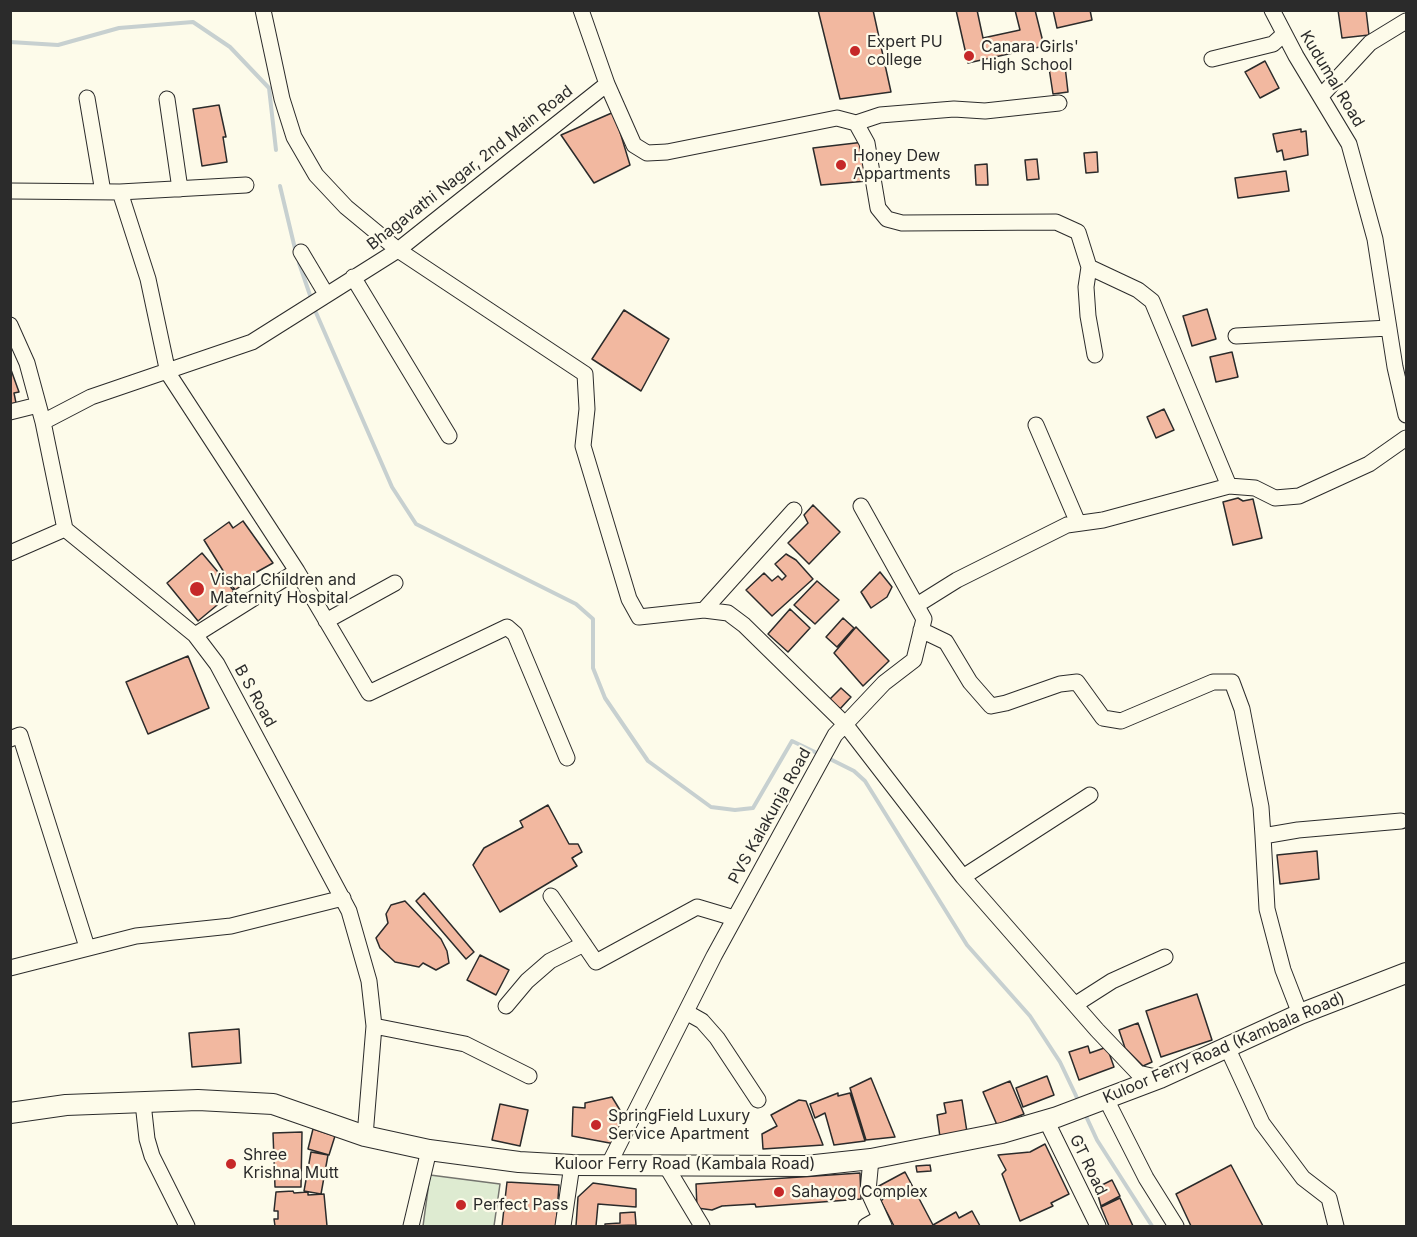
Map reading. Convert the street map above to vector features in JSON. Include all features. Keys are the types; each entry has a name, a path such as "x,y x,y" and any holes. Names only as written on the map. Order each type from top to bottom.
{"main road":[{"name":"Kuloor Ferry Road (Kambala Road)","path":"10,1113 66,1105 198,1100 273,1104 365,1136 429,1150 519,1162 572,1165 806,1166 871,1159 1002,1134 1052,1118 1160,1078 1300,1014 1407,973"}],"street":[{"path":"263,10 282,99 301,153 316,175 346,207 398,250 585,374 587,409 583,446 629,599 639,617 704,610 728,613 744,625 840,730 1019,944 1138,1073 1160,1078"},
{"path":"581,10 607,84 634,145 647,153 667,152 837,118 856,123 880,115 954,109 985,111 1059,104"},
{"name":"Kudumal Road","path":"1272,10 1349,144 1375,239 1389,328 1407,415"},
{"path":"1322,95 1370,43 1407,21"},
{"path":"1212,59 1273,44 1284,34"},
{"name":"Bhagavathi Nagar, 2nd Main Road","path":"43,422 91,397 168,373 252,342 398,250 607,84"},
{"path":"87,98 103,192"},
{"path":"167,99 180,189"},
{"path":"856,123 867,143 878,208 887,219 902,223 1056,222 1078,232 1089,267 1086,287 1088,316 1095,355"},
{"path":"10,191 120,192 246,185"},
{"path":"120,192 148,279 168,373 297,571 369,693 507,627 515,634 567,758"},
{"path":"302,252 323,296"},
{"path":"1089,267 1138,290 1152,301 1229,486"},
{"path":"353,277 449,436"},
{"path":"10,325 27,363 39,405 65,529 10,553"},
{"path":"1236,336 1389,328"},
{"path":"10,412 39,405"},
{"path":"1035,425 1078,522"},
{"path":"917,605 976,570 1051,532 1078,522 1102,520 1229,486 1255,488 1275,498 1299,496 1369,464 1407,438"},
{"name":"PVS Kalakunja Road","path":"609,1164 734,918 840,730 885,683 914,660 924,619 861,506"},
{"path":"704,610 794,510"},
{"name":"B S Road","path":"65,529 195,636 217,664 239,701 343,898 369,981 374,1026 365,1136"},
{"path":"195,636 297,571"},
{"path":"326,621 395,583"},
{"path":"921,630 946,642 970,682 991,706 1006,704 1060,684 1077,682 1103,718 1121,721 1213,682 1232,682 1246,730 1262,807 1268,909 1283,970 1300,1014"},
{"path":"10,739 20,735 87,947"},
{"path":"963,877 1090,795"},
{"path":"1263,836 1298,830 1401,822"},
{"path":"551,896 596,962 697,907 734,918"},
{"path":"10,968 136,936 231,926 343,898"},
{"path":"506,1006 527,981 550,961 584,944"},
{"path":"1076,1004 1112,981 1165,957"},
{"path":"686,1012 702,1021 717,1038 758,1100"},
{"path":"374,1026 465,1044 529,1076"},
{"path":"1227,1047 1262,1123 1303,1178 1329,1198 1336,1227"},
{"path":"1101,1100 1176,1227"},
{"path":"143,1103 147,1139 152,1156 187,1227"},
{"name":"GT Road","path":"1052,1118 1098,1227"},
{"path":"411,1227 429,1150"},
{"path":"866,1227 882,1222 868,1191 871,1159"},
{"path":"563,1227 572,1165"},
{"path":"666,1166 702,1227"}],"green space":[{"name":"Perfect Pass","path":"430,1175 500,1184 494,1226 423,1226"}],"building":[{"name":"Expert PU college","path":"818,10 873,10 891,92 840,99"},
{"path":"956,10 977,10 983,38 1020,30 1015,10 1035,10 1044,46 968,63"},
{"path":"1053,10 1090,10 1092,20 1057,28"},
{"path":"1338,10 1366,10 1369,35 1342,38"},
{"path":"1265,61 1279,88 1260,98 1245,72"},
{"path":"1065,66 1068,92 1053,94 1049,68"},
{"path":"219,105 226,137 223,137 227,162 202,166 193,109"},
{"path":"614,112 630,165 594,183 561,135"},
{"path":"1301,129 1301,132 1306,131 1308,155 1284,160 1282,150 1277,152 1273,134"},
{"name":"Honey Dew Appartments","path":"864,142 867,181 821,185 813,148"},
{"path":"1097,152 1098,172 1086,173 1084,153"},
{"path":"1037,159 1039,179 1027,180 1025,160"},
{"path":"987,164 988,185 976,185 975,165"},
{"path":"1286,171 1289,191 1238,198 1235,178"},
{"path":"1207,309 1216,339 1192,346 1183,316"},
{"path":"624,310 669,339 641,391 592,359"},
{"path":"1232,352 1238,377 1216,382 1210,357"},
{"path":"10,367 19,392 14,393 16,403 10,404"},
{"path":"1164,409 1174,430 1156,438 1147,417"},
{"path":"1238,498 1243,501 1253,499 1262,538 1233,545 1223,502"},
{"path":"813,505 840,532 809,564 788,543 808,523 804,515"},
{"path":"243,521 273,563 246,578 248,581 235,590 204,540 229,522 233,528"},
{"path":"202,553 234,591 198,621 167,583"},
{"path":"786,554 796,560 813,579 772,616 746,590 764,573 772,581 778,576 782,580 786,576 775,564"},
{"path":"880,572 892,587 887,597 871,608 861,592"},
{"path":"817,581 839,600 815,624 794,605"},
{"path":"790,609 810,628 788,652 768,634"},
{"path":"843,618 854,628 837,647 826,637"},
{"path":"856,627 889,661 863,686 834,653"},
{"path":"188,656 209,708 148,734 126,682"},
{"path":"841,688 851,697 839,710 829,700"},
{"path":"548,805 569,844 578,844 582,852 572,858 577,866 500,912 473,865 484,848 523,827 520,821"},
{"path":"1317,851 1319,879 1280,884 1277,855"},
{"path":"424,893 474,952 466,959 416,901"},
{"path":"405,901 441,939 447,951 449,963 436,970 423,963 419,967 395,962 380,948 376,938 388,923 386,914 391,905"},
{"path":"480,955 509,970 496,995 467,980"},
{"path":"1197,994 1212,1040 1161,1057 1146,1011"},
{"path":"1138,1023 1152,1062 1143,1066 1125,1048 1119,1030"},
{"path":"239,1029 241,1063 192,1067 189,1033"},
{"path":"1088,1046 1090,1053 1107,1047 1114,1067 1079,1080 1069,1052"},
{"path":"1047,1076 1054,1095 1023,1107 1016,1088"},
{"path":"871,1078 895,1137 866,1140 850,1088"},
{"path":"1010,1081 1024,1114 997,1125 983,1092"},
{"path":"838,1093 838,1096 850,1093 865,1141 834,1145 825,1113 815,1118 810,1104"},
{"name":"SpringField Luxury Service Apartment","path":"612,1097 623,1115 615,1144 572,1136 573,1107 585,1108 585,1103"},
{"path":"799,1100 806,1101 823,1145 763,1149 762,1134 777,1126 771,1115"},
{"path":"962,1100 967,1132 940,1137 937,1115 946,1113 944,1103"},
{"path":"500,1104 528,1110 520,1146 492,1140"},
{"path":"313,1129 335,1136 329,1155 308,1149"},
{"path":"302,1132 301,1187 275,1187 273,1133"},
{"path":"1045,1144 1069,1194 1051,1203 1053,1206 1020,1221 1002,1174 1006,1170 998,1155 1030,1152"},
{"path":"311,1152 328,1155 321,1194 304,1191"},
{"path":"930,1165 931,1171 917,1172 916,1166"},
{"path":"1231,1165 1263,1226 1191,1226 1176,1194"},
{"path":"905,1172 933,1225 956,1212 959,1218 972,1211 980,1226 894,1226 881,1201 883,1199 877,1187"},
{"name":"Sahayog Complex","path":"860,1173 861,1199 756,1207 755,1204 722,1206 712,1210 697,1208 696,1184"},
{"path":"1112,1180 1120,1196 1101,1206 1096,1188"},
{"path":"507,1182 559,1185 556,1226 502,1226"},
{"path":"593,1183 636,1189 636,1207 598,1204 596,1226 576,1226 578,1197"},
{"path":"293,1191 294,1193 308,1192 308,1195 324,1194 327,1226 275,1226 274,1219 278,1219 278,1211 274,1211 276,1192"},
{"path":"1120,1198 1133,1226 1109,1226 1101,1207"},
{"path":"635,1212 636,1225 605,1226 605,1224 620,1223 620,1213"}],"waterway":[{"path":"10,42 58,45 119,28 193,22 230,47 269,88 276,150"},
{"path":"280,186 296,253"},
{"path":"299,263 312,301"},
{"path":"314,308 392,487 416,524 576,604 593,619 593,668 605,698 648,761 711,807 735,810 753,808 792,741 819,754"},
{"path":"826,757 854,771 865,781 967,945 1030,1016 1060,1062 1079,1102"},
{"path":"1085,1114 1097,1140 1152,1226"}],"place":[{"name":"Expert PU college","path":"855,51"},
{"name":"Canara Girls' High School","path":"969,56"},
{"name":"Honey Dew Appartments","path":"841,165"},
{"name":"Vishal Children and Maternity Hospital","path":"197,589"},
{"name":"SpringField Luxury Service Apartment","path":"596,1125"},
{"name":"Shree Krishna Mutt","path":"231,1164"},
{"name":"Sahayog Complex","path":"779,1192"},
{"name":"Perfect Pass","path":"461,1205"}]}
